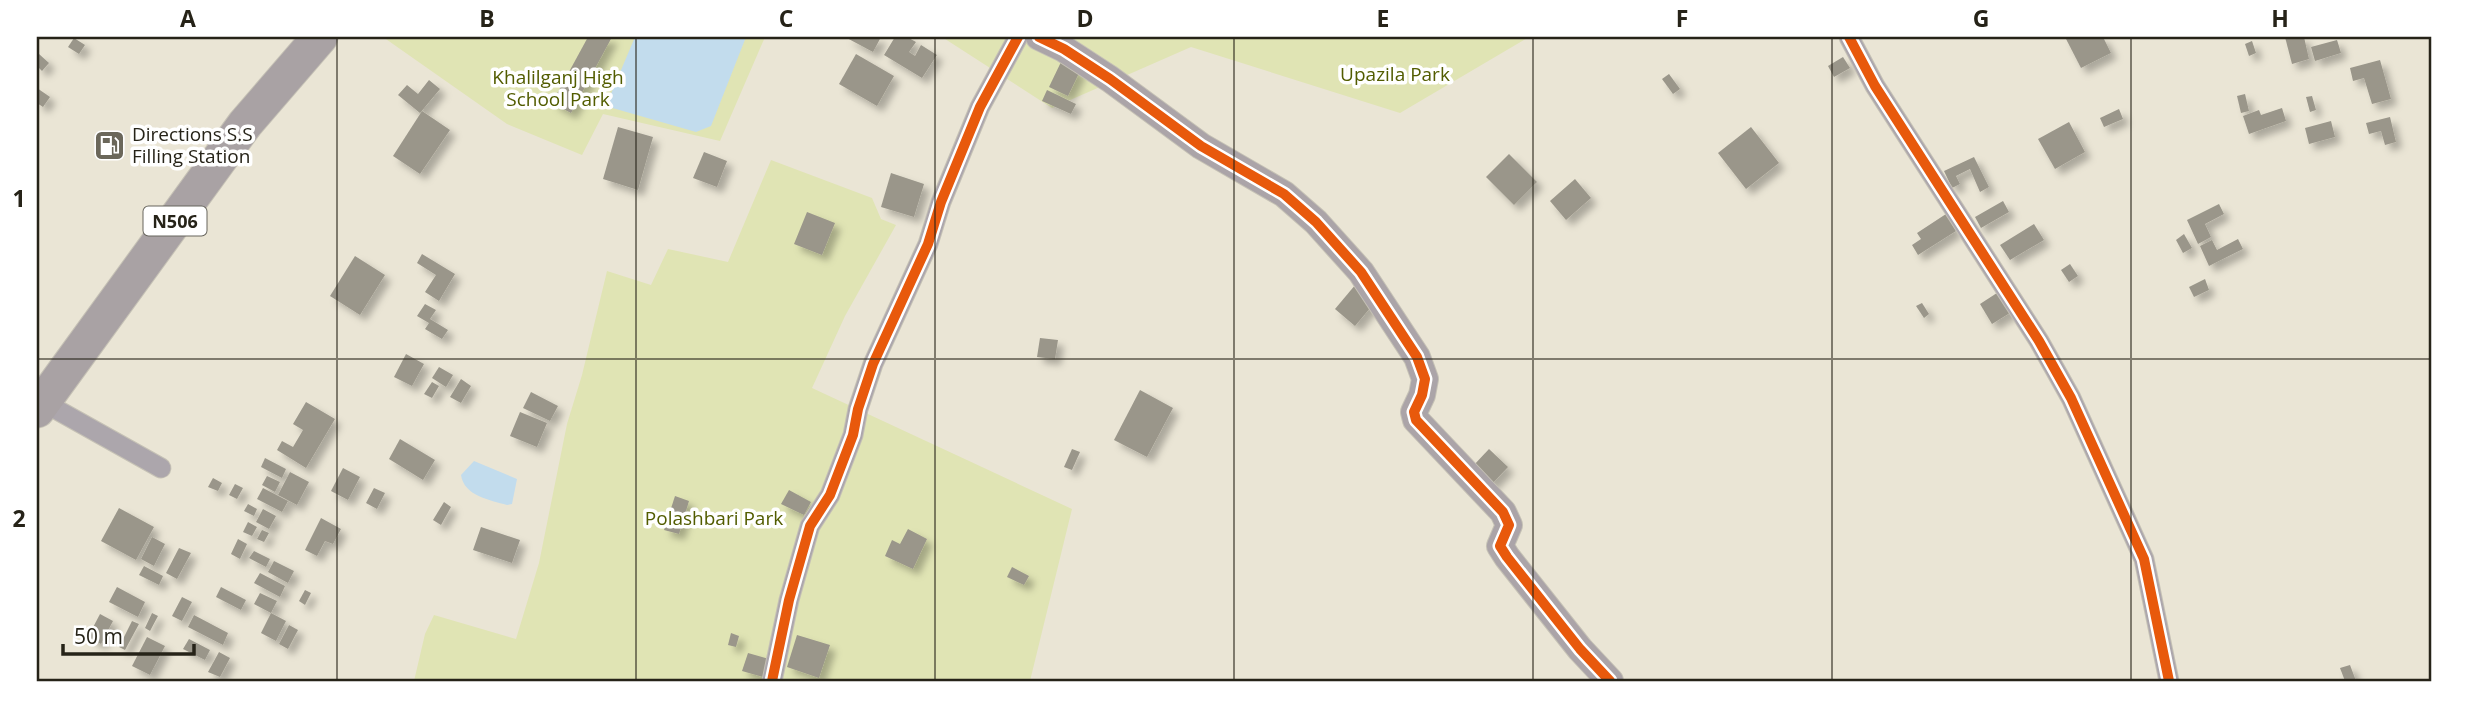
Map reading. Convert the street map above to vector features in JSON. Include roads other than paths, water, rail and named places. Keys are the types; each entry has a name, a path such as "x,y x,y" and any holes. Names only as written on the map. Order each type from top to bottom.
{"highway":[{"name":"N506","path":"40,406 245,124 320,37"}],"street":[{"path":"772,681 791,591 810,526 830,495 853,435 858,409 873,364 928,244 941,202 980,107 1018,37"},
{"path":"1039,37 1064,49 1110,79 1200,146 1284,194 1316,222 1361,272 1417,357 1425,379 1422,395 1414,412 1416,420 1503,512 1509,525 1500,546 1580,649 1610,681"},
{"path":"1849,37 1875,86 2039,341 2071,398 2144,559 2169,681"},
{"path":"40,406 161,468"}],"water":[{"path":"635,37 746,37 711,126 696,132 609,107 610,96"},
{"path":"474,461 517,479 512,504 486,499 467,488 461,475"}],"place":[{"name":"Directions S.S Filling Station","path":"109,145"}],"park label":[{"name":"Upazila Park","path":"1395,74"},
{"name":"Khalilganj High School Park","path":"558,88"},
{"name":"Polashbari Park","path":"714,518"}]}
